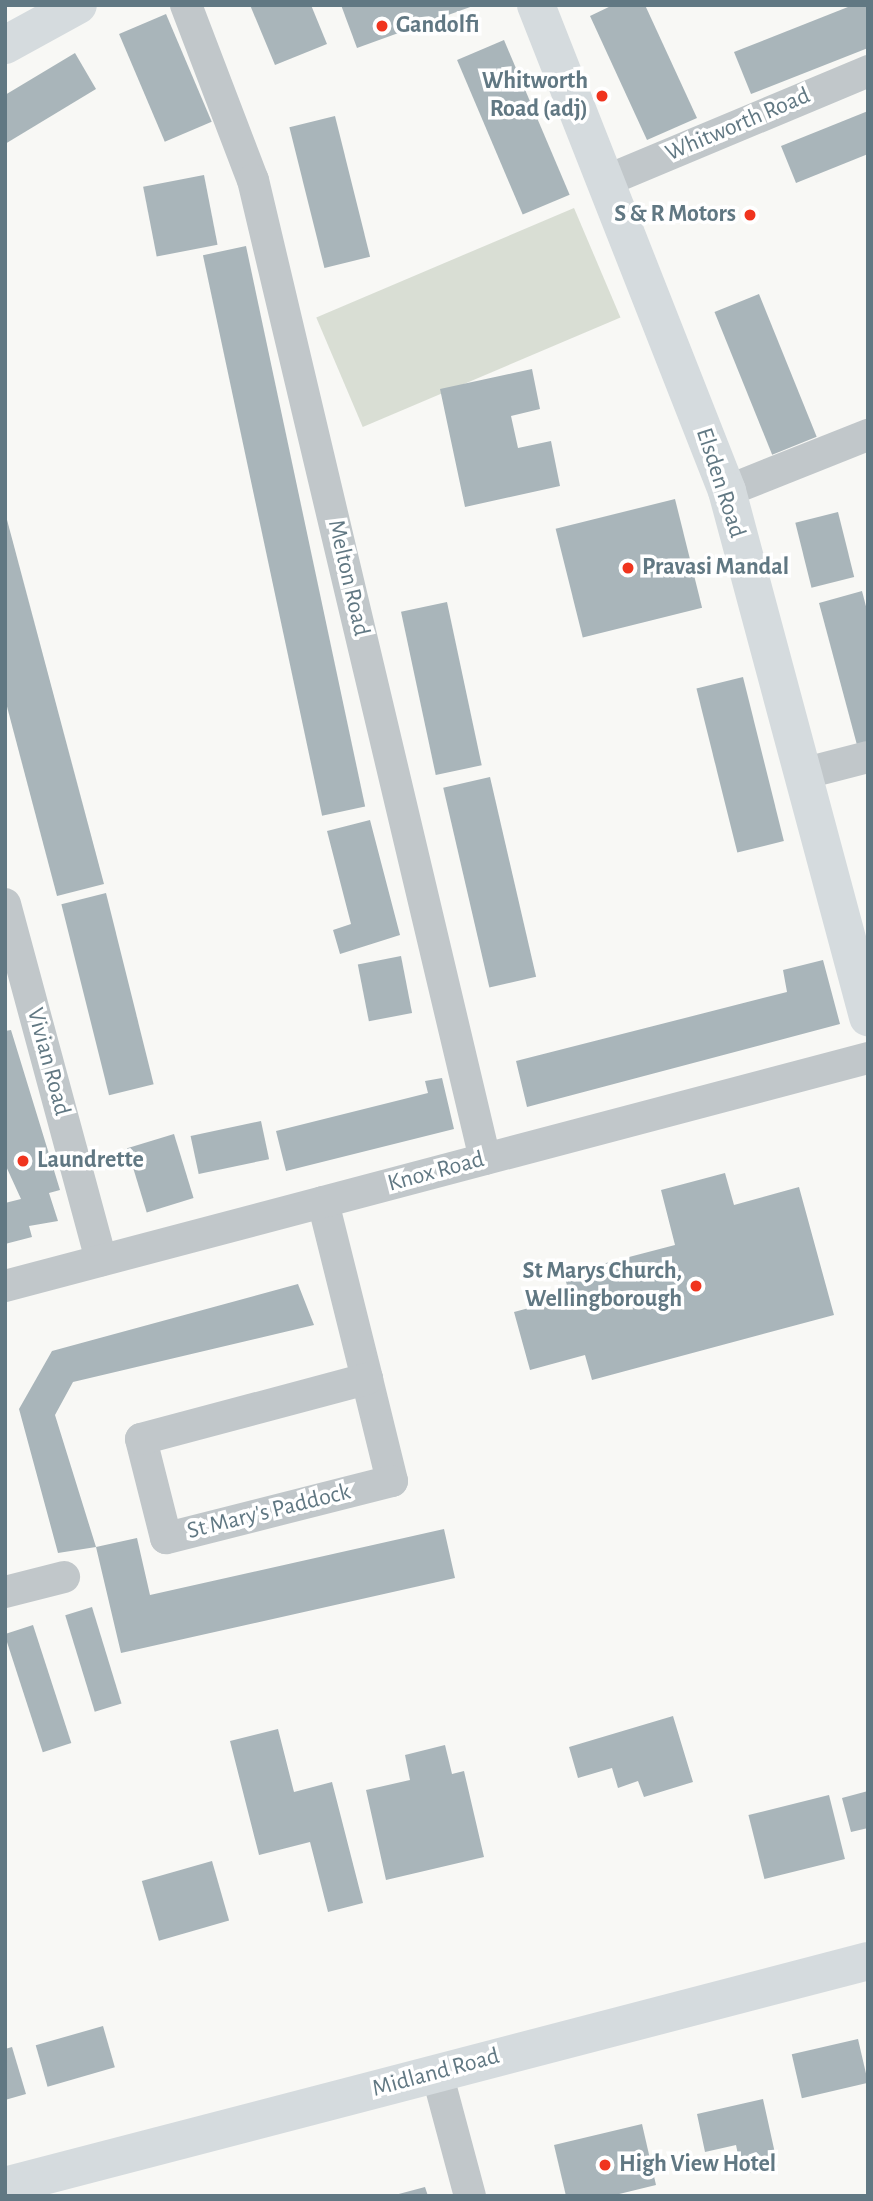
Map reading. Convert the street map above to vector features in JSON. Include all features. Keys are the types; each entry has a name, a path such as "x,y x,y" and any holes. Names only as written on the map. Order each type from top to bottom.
{"main road":[{"path":"5,45 78,5"},
{"name":"Elsden Road","path":"536,5 608,180 727,491 868,1017"},
{"name":"Midland Road","path":"5,2186 868,1961"}],"street":[{"name":"Melton Road","path":"186,5 253,180 485,1159"},
{"name":"Whitworth Road","path":"608,180 868,71"},
{"path":"727,491 868,435"},
{"path":"802,774 868,757"},
{"name":"Vivian Road","path":"5,904 15,978 101,1260"},
{"name":"Knox Road","path":"5,1286 868,1058"},
{"name":"St Mary's Paddock","path":"323,1202 367,1379 391,1481 166,1538 141,1439 367,1379"},
{"path":"5,1592 64,1577"},
{"path":"437,2073 470,2196"}],"shaded area":[{"path":"574,208 620,318 363,427 316,317"}],"building":[{"path":"250,5 311,5 327,44 275,65"},
{"name":"Gandolfi","path":"341,5 473,5 473,6 357,48"},
{"path":"613,5 645,5 697,118 647,140 590,16"},
{"path":"853,5 868,5 868,48 751,94 734,52"},
{"path":"166,14 212,122 165,142 119,34"},
{"path":"504,40 570,195 523,215 457,60"},
{"path":"75,53 96,89 5,144 5,95"},
{"path":"868,111 868,154 796,183 781,146"},
{"path":"335,116 370,257 324,268 289,127"},
{"path":"204,175 218,245 157,257 143,187"},
{"path":"246,246 365,806 322,816 203,255"},
{"path":"759,294 817,437 772,455 714,312"},
{"path":"532,369 540,409 511,416 518,448 551,441 560,486 465,507 440,389"},
{"name":"Pravasi Mandal","path":"675,499 702,608 583,637 556,529"},
{"path":"838,512 854,577 812,588 795,523"},
{"path":"6,516 104,884 57,896 5,699"},
{"path":"862,591 868,614 868,742 857,745 819,603"},
{"path":"447,602 482,765 436,775 401,612"},
{"path":"743,677 784,841 737,853 696,689"},
{"path":"490,777 536,977 489,988 443,788"},
{"path":"370,820 400,935 340,954 333,930 351,924 327,831"},
{"path":"106,893 154,1084 109,1095 61,904"},
{"path":"401,956 412,1013 369,1021 358,964"},
{"path":"823,960 840,1024 527,1107 516,1061 787,992 783,970"},
{"path":"11,1030 60,1190 49,1193 58,1221 29,1226 32,1237 5,1244 5,1203 21,1199 5,1164 5,1031"},
{"path":"442,1078 454,1129 286,1171 276,1131 428,1093 425,1081"},
{"path":"261,1121 269,1159 199,1174 191,1136"},
{"path":"174,1134 194,1198 147,1212 127,1148"},
{"name":"St Marys Church, Wellingborough","path":"725,1173 734,1205 799,1187 834,1315 592,1380 585,1355 530,1370 514,1312 570,1297 564,1274 675,1245 661,1190"},
{"path":"298,1284 314,1325 73,1382 55,1415 96,1547 58,1553 19,1409 52,1351"},
{"path":"444,1529 455,1578 121,1653 96,1547 137,1538 150,1595"},
{"path":"92,1607 122,1704 95,1712 65,1615"},
{"path":"33,1625 71,1743 43,1752 5,1636"},
{"path":"673,1716 693,1782 644,1797 638,1781 618,1788 612,1768 578,1778 569,1747"},
{"path":"278,1729 294,1792 332,1782 363,1903 328,1912 310,1842 259,1855 230,1741"},
{"path":"445,1745 452,1774 464,1771 484,1857 386,1880 366,1790 410,1780 405,1755"},
{"path":"868,1791 868,1828 851,1832 842,1798"},
{"path":"829,1795 845,1859 764,1879 748,1815"},
{"path":"212,1861 229,1921 159,1941 142,1881"},
{"path":"103,2026 115,2067 48,2087 36,2045"},
{"path":"858,2039 868,2083 802,2098 792,2054"},
{"path":"12,2047 26,2094 5,2100 5,2049"},
{"path":"763,2099 778,2167 742,2174 736,2145 705,2152 697,2114"},
{"name":"High View Hotel","path":"642,2124 656,2185 611,2196 566,2196 554,2145"},
{"path":"425,2187 428,2196 395,2196 395,2195"}],"place":[{"name":"Gandolfi","path":"382,26"},
{"name":"Whitworth Road (adj)","path":"602,96"},
{"name":"S & R Motors","path":"750,215"},
{"name":"Pravasi Mandal","path":"628,568"},
{"name":"Laundrette","path":"23,1161"},
{"name":"St Marys Church, Wellingborough","path":"696,1286"},
{"name":"High View Hotel","path":"605,2165"}]}
